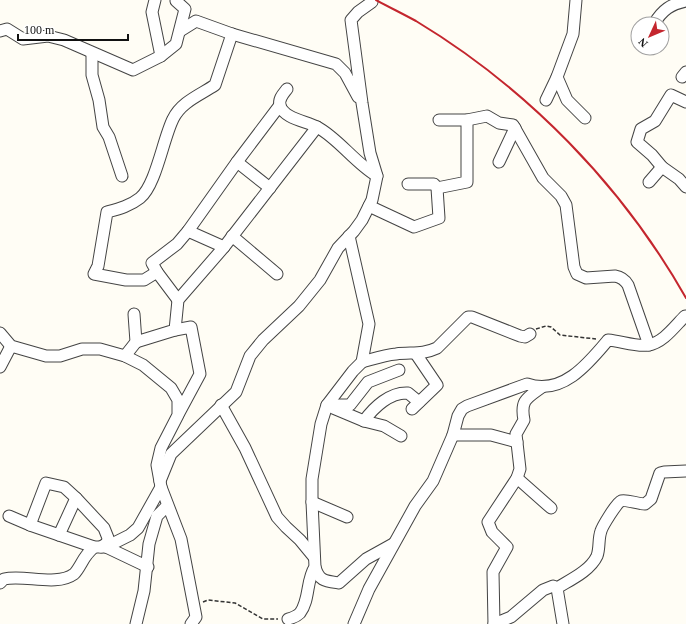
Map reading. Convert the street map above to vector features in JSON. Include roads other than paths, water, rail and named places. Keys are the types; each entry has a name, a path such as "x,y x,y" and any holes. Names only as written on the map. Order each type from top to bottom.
{"street":[{"path":"155,0 152,12 161,56"},
{"path":"546,100 557,77 573,34 576,0"},
{"path":"0,31 7,28 23,39 48,36 64,40 133,70 161,56 176,44 186,9 176,1"},
{"path":"660,16 673,4 686,1"},
{"path":"100,547 130,535 138,528 160,484 172,454 236,392 250,356 263,340 299,306 320,280 338,248 362,220 372,200 377,176 370,153 351,20 358,12 372,2"},
{"path":"180,31 196,21 232,34 336,64 345,73 362,103"},
{"path":"157,272 144,280 126,280 94,274 98,266 107,212 127,206 141,197 150,184 173,119 179,110 190,100 215,85 232,34"},
{"path":"92,53 92,75 99,100 103,127 109,137 122,176"},
{"path":"557,77 567,100 585,118"},
{"path":"178,300 152,263 177,244 188,231 280,105 280,98 287,89"},
{"path":"686,102 671,95 655,121 641,129 638,142 662,167 679,178 686,187"},
{"path":"280,105 288,115 317,127 328,134 366,169 377,176"},
{"path":"439,120 467,120 487,116 499,123 513,125 543,178 561,196 566,205 575,270 577,274 586,278 619,276 625,280 649,345"},
{"path":"437,188 467,182 467,120"},
{"path":"175,330 178,300 224,247 317,127"},
{"path":"499,162 515,128"},
{"path":"237,162 270,188"},
{"path":"650,182 662,167"},
{"path":"369,206 414,227 439,218 437,188 434,184 408,184"},
{"path":"188,231 224,247"},
{"path":"232,236 277,274"},
{"path":"349,236 369,324 362,362"},
{"path":"134,314 136,342"},
{"path":"354,624 368,589 415,506 432,481 453,435 458,416 462,409 527,384 535,387 542,387 564,381 573,376 591,361 608,340 649,345 656,343 685,316"},
{"path":"393,544 366,559 339,583 325,581 318,575 315,562 312,479 321,424 327,405 353,371 362,362 398,353 426,353 437,348 468,317 472,317 520,336 530,334"},
{"path":"125,356 136,342 175,330 191,327 200,374 161,448 157,465 160,484 167,506 181,539 196,617 191,624"},
{"path":"0,333 11,346 46,356 60,356 82,349 100,349 125,356 143,366 171,388 178,400 178,415"},
{"path":"0,366 11,346"},
{"path":"364,421 371,411 383,401 402,392 408,392 415,406 437,385 416,354"},
{"path":"376,358 382,376"},
{"path":"327,405 350,405 368,382 399,370"},
{"path":"542,387 525,400 522,409 524,420 516,434 520,469 517,478 488,522 492,532 507,547 493,572 494,624 511,617 546,588 554,586 556,588 580,574 597,557 601,530 619,501 623,500 638,504 645,504 650,499 660,473 670,471 686,471"},
{"path":"221,405 245,448 277,517 300,540 315,562"},
{"path":"327,405 364,421 384,426 401,436"},
{"path":"453,435 491,435 517,442"},
{"path":"517,478 551,508"},
{"path":"0,583 4,579 11,577 43,580 68,577 75,572 86,556 107,543 108,538 104,528 64,487 46,483 30,525"},
{"path":"59,535 76,498"},
{"path":"312,502 347,517"},
{"path":"136,624 148,567 149,544 157,516 167,506"},
{"path":"9,516 59,535 100,547 148,567"},
{"path":"288,619 299,614 306,599 315,562"},
{"path":"556,588 563,624"}],"railway":[{"path":"376,0 416,21 457,48 496,77 533,108 569,142 602,178 632,216 661,256 686,298"}]}
